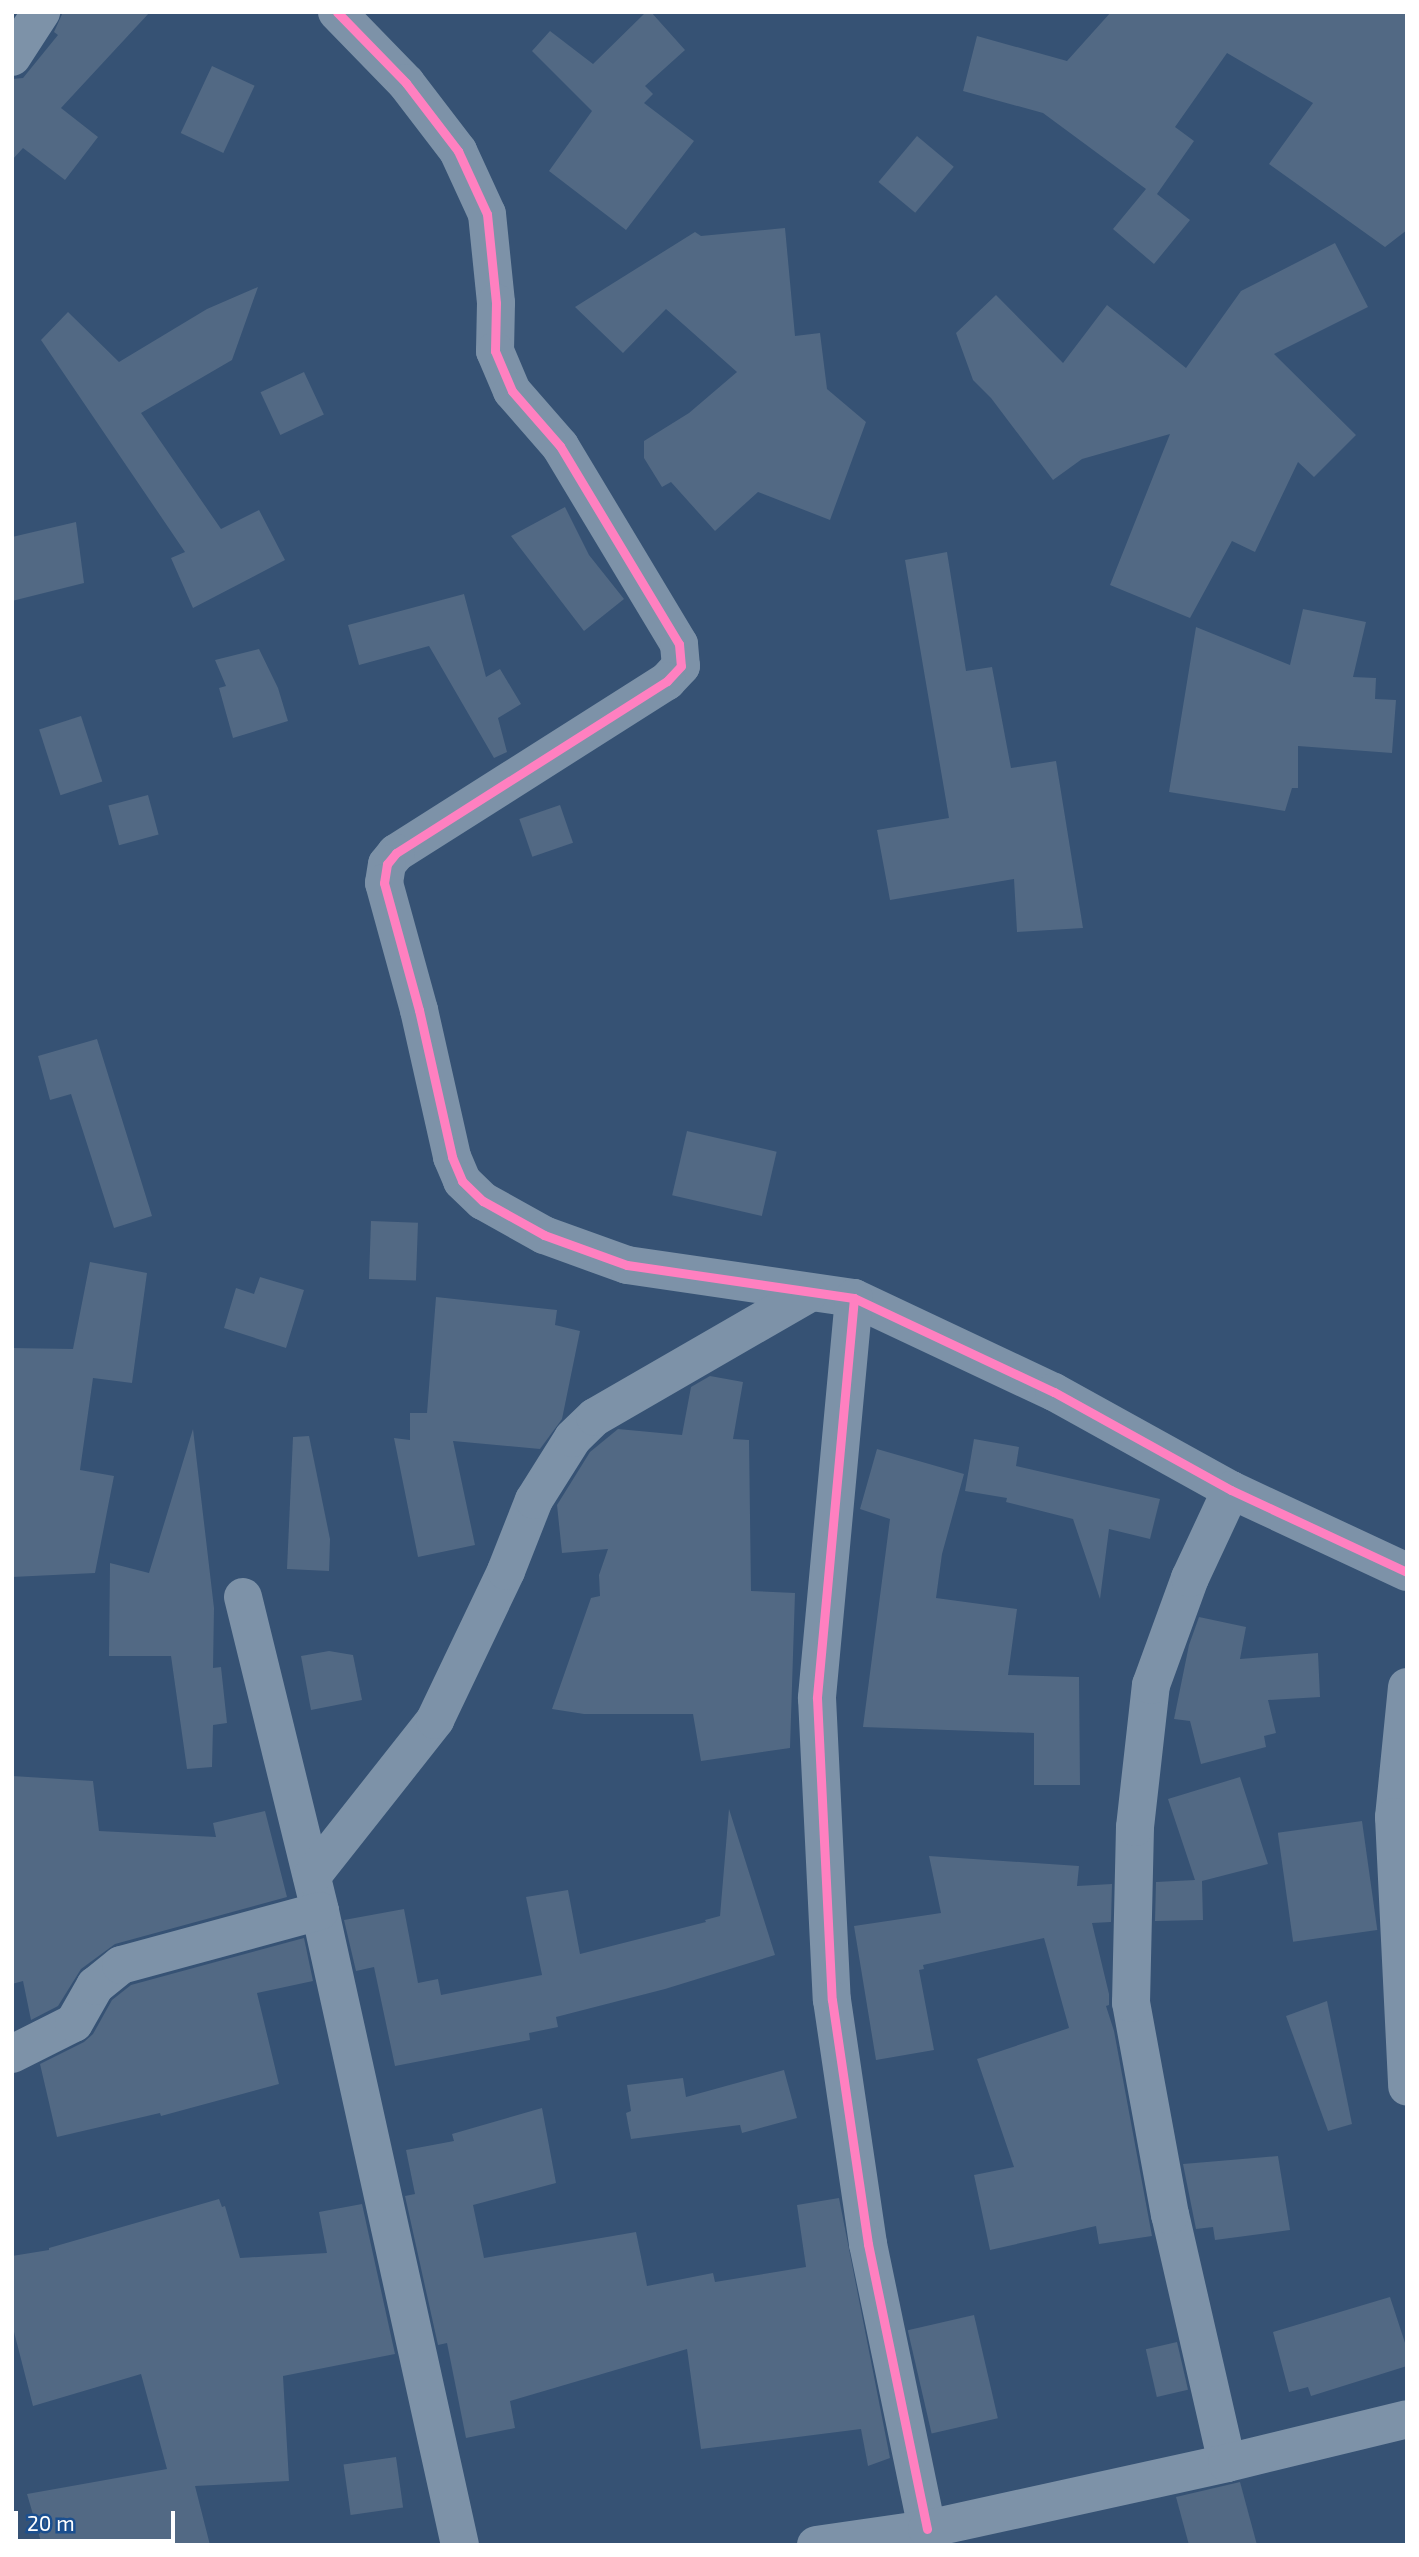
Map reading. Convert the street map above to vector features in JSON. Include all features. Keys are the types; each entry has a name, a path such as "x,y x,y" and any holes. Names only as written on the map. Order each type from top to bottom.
{"street":[{"path":"12,57 41,12"},
{"path":"337,12 406,83 458,151 487,214 496,303 495,351 512,391 560,446 679,644 681,666 667,681 396,853 387,864 384,883 419,1010 452,1157 461,1181 483,1201 544,1235 627,1265 808,1294 854,1298 1054,1392 1231,1490 1407,1572"},
{"path":"12,2054 74,2023 95,1986 121,1965 316,1894 435,1720 506,1571 534,1500 573,1438 594,1417 808,1294"},
{"path":"854,1298 817,1698 832,2000 868,2244 928,2529"},
{"path":"1227,2463 1170,2215 1131,2003 1135,1827 1150,1685 1190,1578 1231,1490"},
{"path":"243,1597 316,1894 460,2545"},
{"path":"1407,1687 1394,1817 1407,2087"},
{"path":"816,2545 928,2529 1227,2463 1407,2419"}],"building":[{"path":"63,12 150,12 61,108 98,137 65,180 23,148 12,160 12,79 23,78 58,35 54,32"},
{"path":"646,12 651,12 685,50 645,86 653,94 644,103 694,141 626,230 549,171 592,111 532,51 550,31 593,64"},
{"path":"1111,12 1407,12 1407,230 1385,247 1269,164 1313,103 1227,53 1175,127 1194,141 1157,194 1190,220 1154,264 1113,229 1146,189 1043,113 963,91 977,36 1067,61"},
{"path":"212,66 255,86 223,153 181,133"},
{"path":"917,136 954,167 915,213 878,182"},
{"path":"785,228 795,336 820,333 827,389 866,422 830,520 758,492 715,531 671,482 662,487 644,458 644,441 689,413 737,372 666,309 623,353 575,307 695,232 701,236"},
{"path":"1335,243 1368,307 1274,354 1356,435 1314,477 1298,462 1255,552 1232,541 1190,618 1110,585 1170,434 1082,459 1053,480 991,398 973,380 956,333 996,295 1063,363 1107,305 1186,368 1241,291"},
{"path":"258,287 232,360 141,413 221,529 259,510 285,560 193,608 171,558 185,552 41,340 68,312 119,362 207,309"},
{"path":"304,372 324,415 280,435 260,392"},
{"path":"565,507 589,555 624,599 584,631 511,536"},
{"path":"76,522 84,583 12,601 12,537"},
{"path":"947,552 966,671 992,667 1011,768 1056,761 1083,928 1017,932 1014,879 890,900 877,830 949,818 905,560"},
{"path":"464,594 486,677 500,669 521,704 498,718 507,752 494,758 429,646 359,665 348,625"},
{"path":"1303,609 1366,622 1353,677 1376,678 1375,699 1396,700 1392,753 1298,746 1298,788 1292,788 1285,811 1169,792 1196,627 1290,665"},
{"path":"259,649 278,688 288,721 233,738 219,688 226,686 215,660"},
{"path":"81,716 102,782 60,795 39,730"},
{"path":"148,795 159,835 119,845 108,806"},
{"path":"560,805 573,843 532,857 519,819"},
{"path":"97,1039 152,1216 114,1228 71,1094 50,1100 38,1056"},
{"path":"687,1131 777,1152 762,1216 672,1195"},
{"path":"371,1221 418,1223 416,1281 369,1279"},
{"path":"90,1262 147,1273 132,1383 93,1378 80,1470 114,1476 95,1573 12,1577 12,1348 73,1349"},
{"path":"260,1277 304,1290 286,1348 224,1328 236,1288 254,1294"},
{"path":"436,1297 557,1310 555,1325 580,1331 562,1419 540,1449 453,1441 475,1545 418,1557 394,1438 410,1440 410,1413 427,1413"},
{"path":"710,1376 743,1382 733,1439 749,1440 751,1591 795,1593 790,1748 701,1761 693,1714 584,1714 552,1709 591,1598 600,1596 599,1575 608,1549 562,1553 557,1505 590,1452 618,1429 682,1435 691,1387"},
{"path":"193,1429 214,1608 213,1668 221,1667 227,1723 213,1725 212,1767 187,1769 171,1656 109,1656 110,1563 149,1573"},
{"path":"309,1436 330,1539 329,1571 287,1569 293,1437"},
{"path":"974,1439 1019,1447 1016,1466 1160,1499 1150,1539 1109,1529 1100,1599 1073,1519 1006,1502 1007,1498 965,1491"},
{"path":"877,1449 964,1474 942,1554 936,1598 1017,1609 1008,1675 1079,1677 1080,1785 1034,1785 1034,1733 863,1727 890,1519 860,1509"},
{"path":"1199,1617 1246,1627 1240,1659 1318,1653 1320,1697 1268,1700 1276,1733 1264,1736 1266,1747 1201,1764 1190,1721 1174,1719 1189,1645"},
{"path":"329,1651 353,1655 362,1700 311,1710 301,1656"},
{"path":"12,1776 93,1781 99,1831 216,1837 213,1823 265,1811 287,1897 115,1944 81,1969 58,2006 31,2020 23,1981 12,1984"},
{"path":"1240,1777 1268,1864 1202,1881 1203,1920 1155,1921 1156,1882 1195,1880 1168,1799"},
{"path":"729,1809 775,1955 665,1989 556,2017 558,2027 529,2033 530,2040 395,2066 374,1967 356,1971 344,1920 404,1909 418,1983 438,1979 441,1995 542,1975 526,1897 568,1890 580,1954 706,1922 705,1920 720,1916"},
{"path":"1362,1821 1377,1930 1293,1942 1278,1833"},
{"path":"929,1856 1079,1866 1077,1886 1112,1884 1111,1922 1092,1923 1109,1994 1109,2005 1106,2006 1114,2031 1152,2236 1099,2244 1096,2226 990,2250 974,2175 1014,2167 977,2059 1069,2028 1044,1938 923,1965 924,1969 919,1970 934,2050 876,2060 854,1926 941,1913"},
{"path":"304,1938 313,1981 257,1993 279,2084 161,2116 160,2113 57,2137 40,2064 84,2042 93,2034 112,2000 131,1985"},
{"path":"1327,2001 1352,2124 1328,2131 1286,2016"},
{"path":"784,2070 797,2118 742,2133 740,2125 631,2139 626,2113 631,2111 627,2085 683,2078 686,2097"},
{"path":"542,2108 556,2183 473,2205 484,2258 636,2232 647,2286 713,2273 715,2282 806,2267 797,2205 839,2198 890,2458 868,2466 861,2429 701,2449 687,2349 510,2401 515,2428 466,2438 447,2343 438,2345 405,2196 415,2194 406,2150 454,2141 452,2134"},
{"path":"1278,2156 1290,2230 1215,2240 1213,2227 1196,2229 1183,2164"},
{"path":"219,2199 222,2207 225,2206 240,2258 327,2253 319,2212 362,2204 395,2354 283,2376 289,2481 195,2486 210,2545 42,2545 27,2494 167,2469 141,2374 33,2406 12,2324 12,2256 49,2250"},
{"path":"1390,2297 1407,2349 1407,2366 1311,2396 1308,2387 1289,2392 1273,2332"},
{"path":"974,2315 998,2418 932,2434 908,2330"},
{"path":"1177,2342 1188,2390 1157,2397 1146,2349"},
{"path":"396,2457 403,2508 351,2515 344,2464"},
{"path":"1240,2482 1257,2545 1189,2545 1176,2497"}],"cycle path":[{"path":"337,12 406,83 458,151 487,214 496,303 495,351 512,391 560,446 679,644 681,666 667,681 396,853 387,864 384,883 419,1010 452,1157 462,1181 483,1201 544,1235 627,1265 854,1298 1054,1392 1231,1490 1407,1572"},
{"path":"854,1298 817,1698 832,2000 868,2244 927,2529"}]}
